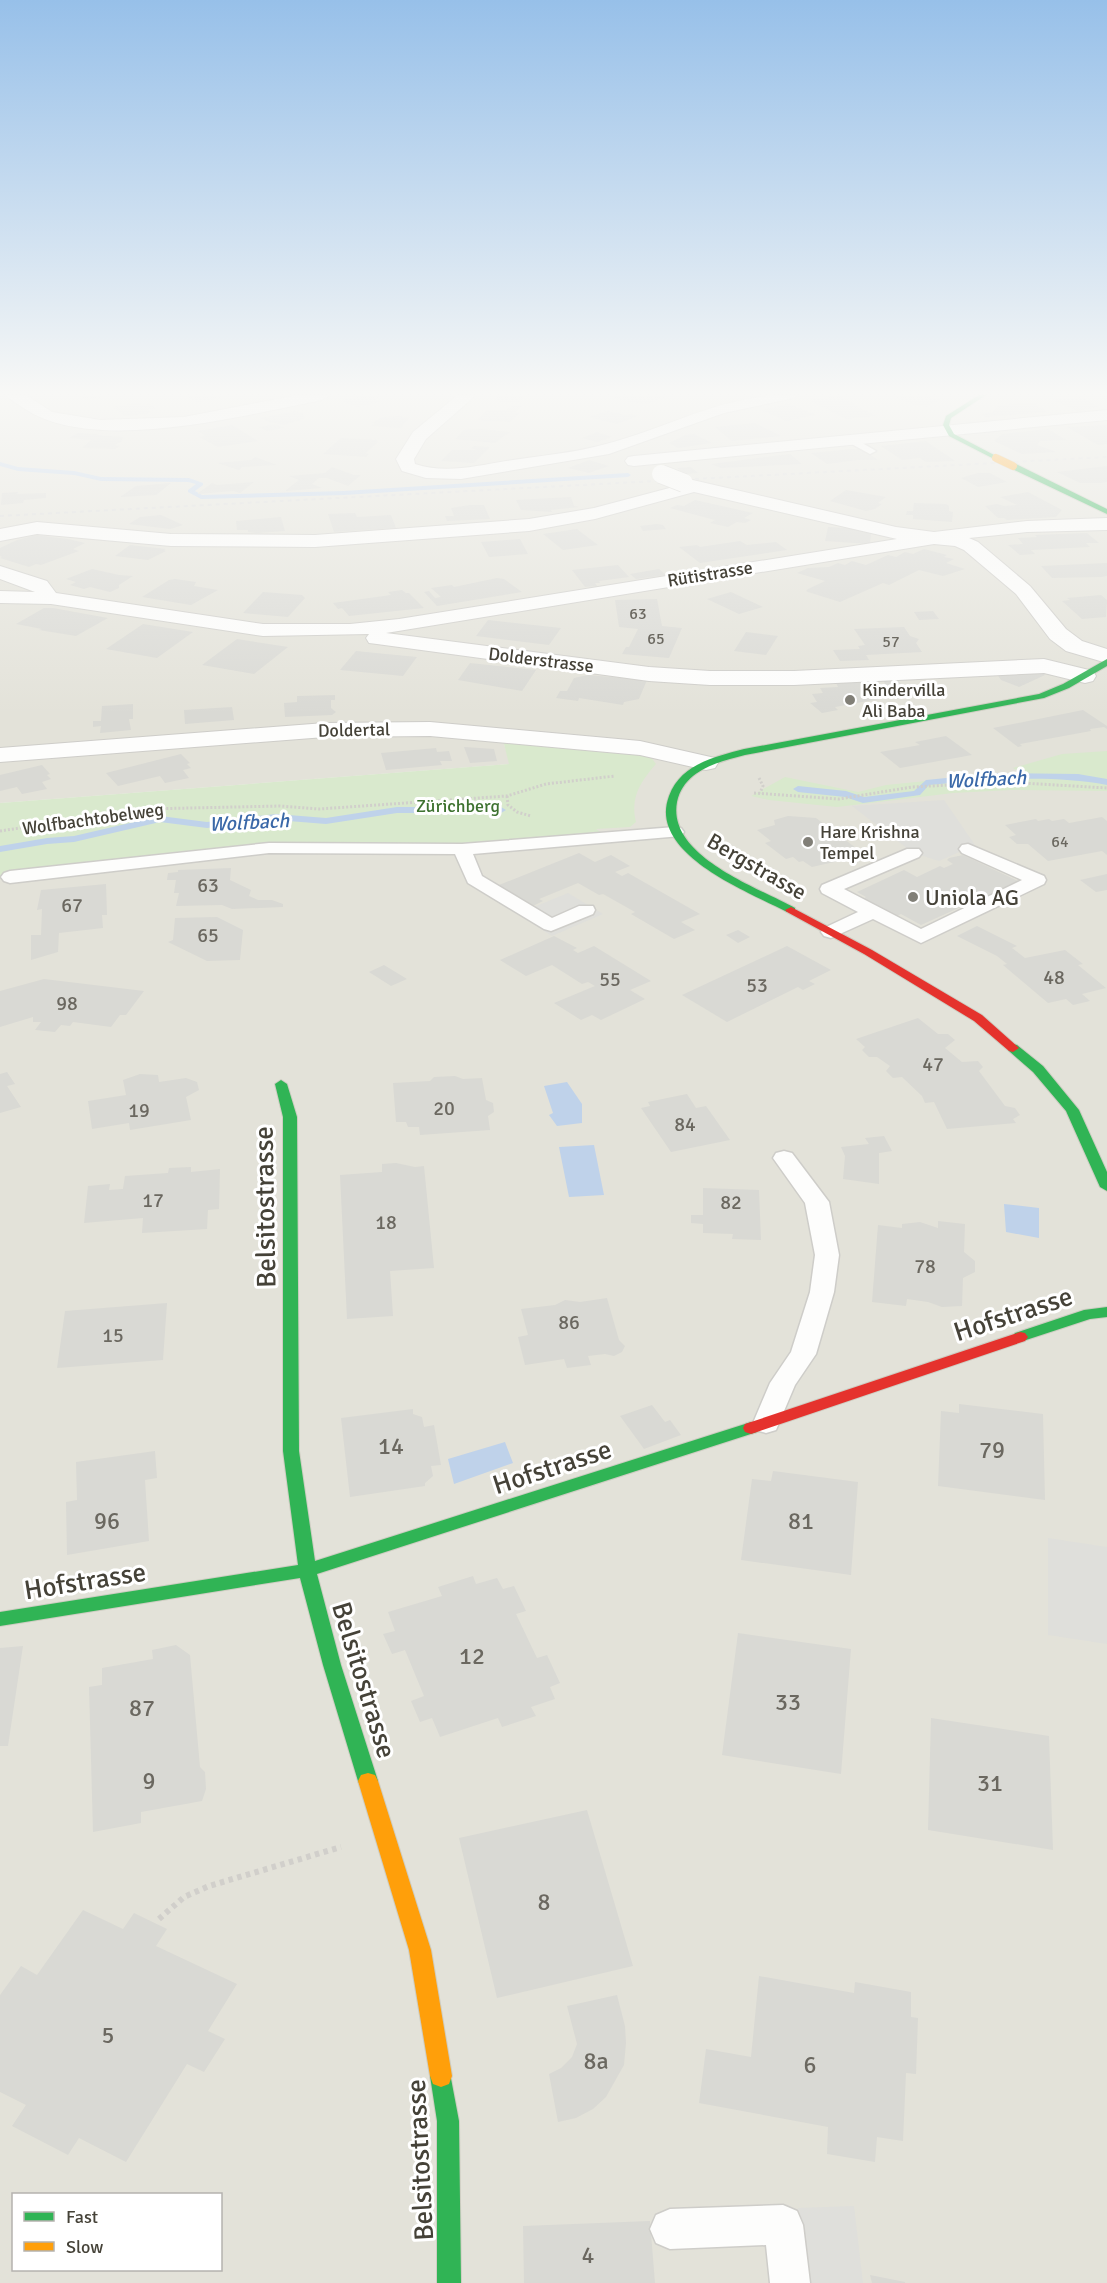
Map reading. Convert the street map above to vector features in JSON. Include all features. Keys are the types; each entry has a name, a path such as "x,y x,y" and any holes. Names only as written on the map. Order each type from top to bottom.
{"main road":[{"path":"1086,502 1107,512"},
{"name":"Bergstrasse","path":"1107,663 1041,696 744,753 706,763 676,786 669,802 675,832 688,850 711,866 941,994 978,1018 1038,1069 1072,1110 1107,1187"},
{"name":"Belsitostrasse","path":"281,1084 290,1117 291,1451 307,1570 332,1665 420,1950 448,2121 449,2283"},
{"name":"Hofstrasse","path":"0,1618 307,1570 345,1560 766,1424 1089,1314 1107,1312"}],"street":[{"path":"0,535 37,528 171,540 315,541 549,522 595,513 633,502"},
{"path":"760,502 896,533 959,541 970,546 1023,590 1058,634 1074,646 1107,656"},
{"name":"Rütistrasse","path":"350,630 399,625 960,533 1052,525 1107,524"},
{"path":"0,572 40,585 51,598"},
{"name":"Dolderstrasse","path":"6,600 51,598 263,630 350,630 358,635 399,642 649,674 794,678 1044,666 1085,676"},
{"name":"Doldertal","path":"0,755 325,730 430,729 640,748 706,763"}],"lane":[{"path":"10,877 269,848 462,849 675,832"},
{"path":"462,849 474,879 551,925 586,910"},
{"path":"913,853 829,889 921,937 1037,880 968,849"},
{"path":"831,932 873,912"},
{"path":"766,1424 783,1383 803,1354 822,1292 827,1255 817,1202 784,1158"},
{"path":"670,2229 783,2225 790,2283"}],"path":[{"name":"Wolfbachtobelweg","path":"0,831 146,809 280,806 320,809 507,796 520,790 567,781 622,775"},
{"path":"754,793 803,798 847,799 912,787 1005,782 1107,788"},
{"path":"159,1919 184,1897 209,1886 349,1844"}],"shaded area":[{"path":"0,502 1107,502 1107,2283 0,2283 0,876 269,848 594,829 553,769 503,740 510,764 0,803"},
{"path":"944,800 975,845 939,861 913,853 852,806"},
{"path":"568,893 603,914 552,936 517,914"},
{"path":"1048,1538 1107,1547 1107,1644 1048,1635"},
{"path":"854,2206 863,2283 809,2283 798,2208"}],"green space":[{"name":"Zürichberg","path":"503,740 650,756 656,764 645,777 635,798 636,822 630,827 596,829 604,834 452,845 269,848 0,876 0,803 509,764"},
{"path":"1107,751 1107,791 1011,790 953,793 837,807 751,796 785,777 858,792 886,785 996,774 1022,777 1022,773 1013,768 1062,754"}],"water":[{"path":"567,1082 582,1104 582,1123 557,1126 549,1115 553,1113 544,1086"},
{"path":"594,1145 604,1195 569,1197 559,1147"},
{"path":"1004,1204 1039,1208 1039,1238 1006,1232"},
{"path":"505,1442 513,1463 454,1484 448,1459"}],"building":[{"path":"1,502 23,502 23,503 1,505"},
{"path":"517,502 573,502 574,506 579,507 551,510 552,512 521,510"},
{"path":"692,502 702,502 753,513 744,518 751,520 745,523 737,522 728,527 710,523 715,520 670,508 677,505 684,506"},
{"path":"832,502 880,502 878,503 882,504 866,511"},
{"path":"1010,502 1046,502 1062,510 1056,517 1007,520 998,518 985,506 1017,505"},
{"path":"914,503 946,504 949,506 949,511 953,512 952,522 913,519 913,515 906,515 907,511 913,511"},
{"path":"484,505 490,519 447,521 445,516 454,516 451,508"},
{"path":"355,513 357,517 391,515 396,528 334,532 328,514"},
{"path":"161,515 183,525 170,529 129,524 140,517"},
{"path":"281,517 285,531 257,533 237,530 236,521"},
{"path":"663,525 666,529 643,531 640,526"},
{"path":"828,527 871,533 870,544 825,541"},
{"path":"577,529 598,545 563,550 543,534"},
{"path":"1087,533 1099,543 1086,543 1090,547 1031,550 1035,554 1020,555 1008,545 1023,544 1018,538 1037,537 1035,535"},
{"path":"36,535 85,543 73,549 79,551 41,565 36,564 29,567 0,558 2,557 0,548"},
{"path":"520,539 528,554 489,557 481,542"},
{"path":"740,541 747,545 776,542 787,550 700,563 679,547 697,545 700,547"},
{"path":"130,545 166,549 164,550 166,551 148,560 115,556"},
{"path":"924,549 947,555 944,557 954,559 946,563 965,569 943,576 919,570 889,585 883,583 840,602 806,591 825,581 797,573 808,568 829,567 838,563 845,565 852,561 866,565 888,555 896,557 905,552 913,554"},
{"path":"1107,563 1107,576 1101,577 1052,578 1041,566"},
{"path":"618,565 629,577 599,581 600,583 595,583 597,586 585,587 572,570"},
{"path":"92,569 133,576 119,585 119,588 110,592 70,585 76,582 66,579"},
{"path":"659,569 666,575 636,579 630,574"},
{"path":"497,578 504,579 522,592 437,606 424,592 429,591 435,598 441,597 431,588 452,585 454,587"},
{"path":"169,580 196,582 194,586 218,590 191,605 142,597"},
{"path":"402,590 409,593 424,608 349,616 333,603 391,595 388,592"},
{"path":"263,592 302,595 305,598 288,617 243,613"},
{"path":"731,592 763,607 739,614 707,599"},
{"path":"1101,595 1107,600 1106,617 1082,619 1062,601 1070,600 1067,598"},
{"path":"657,599 662,626 682,628 669,658 622,654 626,647 629,647 638,629 619,627 615,600"},
{"path":"44,608 108,618 76,636 16,624"},
{"path":"933,611 939,619 919,620 914,612"},
{"path":"488,620 561,628 549,645 476,636"},
{"path":"143,624 193,632 157,658 106,649"},
{"path":"904,627 910,636 919,639 916,643 922,652 866,655 869,660 840,661 833,650 860,649 858,646 865,645 854,629"},
{"path":"746,632 778,636 766,655 734,651"},
{"path":"237,639 288,647 254,674 202,665"},
{"path":"356,651 417,657 403,676 340,670"},
{"path":"470,663 536,670 522,691 458,680"},
{"path":"994,670 1042,671 1045,675 1019,687 1001,680"},
{"path":"588,675 647,680 639,699 624,702 623,705 579,698 578,701 556,698 560,691 567,691 574,678"},
{"path":"897,680 914,696 898,699 895,696 835,707 838,710 822,713 810,703 817,702 812,694 823,693 820,688 838,687 836,683 866,682 868,685 885,684 884,681"},
{"path":"335,695 335,700 331,700 331,708 336,712 332,715 285,717 284,703 297,702 297,696"},
{"path":"133,704 133,719 129,719 131,730 100,733 101,726 93,727 93,721 101,721 102,706"},
{"path":"232,707 234,720 185,724 184,710"},
{"path":"1083,710 1107,726 1107,729 1104,727 1090,729 1091,731 1020,744 1022,746 1018,747 993,728"},
{"path":"946,736 972,755 900,768 880,752 920,745 915,742"},
{"path":"464,747 494,749 497,761 470,763"},
{"path":"436,748 437,752 449,751 452,761 440,761 442,765 386,770 381,753"},
{"path":"181,754 190,763 187,764 191,768 183,770 189,778 165,783 160,776 118,786 106,773"},
{"path":"42,765 50,774 47,775 51,779 42,782 47,789 22,794 17,787 0,791 0,775"},
{"name":"Hare Krishna Tempel","path":"788,816 816,818 843,834 839,835 865,855 812,867 793,857 786,859 765,843 771,841 757,830 775,825 774,820"},
{"path":"1102,817 1107,821 1107,855 1102,851 1048,861 1028,844 1017,844 1009,837 1016,835 1005,825 1036,819 1052,821 1064,819 1069,823"},
{"path":"579,853 595,862 611,855 630,866 615,872 622,876 628,873 700,914 681,922 695,930 674,939 631,914 635,912 578,883 539,899 543,901 533,906 499,885"},
{"path":"963,855 1018,881 921,925 901,914 897,916 863,899 866,897 857,892 904,870 917,877 940,866 944,868 953,864 947,860 949,858"},
{"path":"231,868 230,880 251,890 249,896 258,900 272,900 283,904 283,907 232,909 222,905 176,906 179,893 174,893 176,880 167,880 168,873 178,872 178,870"},
{"path":"1107,874 1107,890 1096,892 1080,880"},
{"path":"106,884 107,915 102,915 103,928 59,933 58,952 31,960 31,935 41,935 42,909 37,910 41,890"},
{"path":"217,917 243,930 240,960 207,961 168,942 173,940 175,918"},
{"path":"977,926 1017,946 1012,948 1025,958 1065,950 1083,964 1078,965 1106,988 1082,994 1090,1001 1073,1005 1066,999 1048,1003 1003,965 1007,964 997,956 957,936"},
{"path":"738,930 750,937 738,943 726,935"},
{"path":"554,936 577,948 573,950 578,953 594,946 651,981 630,990 645,999 601,1020 592,1015 581,1020 554,1003 595,986 588,982 582,984 552,965 526,976 500,960"},
{"path":"787,946 831,970 809,981 815,984 803,990 798,987 727,1022 682,995"},
{"path":"384,965 407,979 391,986 369,972"},
{"path":"44,979 144,991 126,1015 120,1015 111,1027 73,1022 70,1026 61,1025 55,1032 35,1030 41,1022 33,1022 33,1017 0,1027 0,991"},
{"path":"918,1018 938,1034 948,1034 955,1040 945,1048 962,1062 978,1061 983,1067 979,1071 1005,1106 1015,1108 1020,1115 1013,1119 1016,1123 947,1129 934,1102 925,1103 922,1096 902,1077 893,1078 886,1071 890,1066 877,1057 869,1057 862,1050 865,1047 856,1039"},
{"path":"7,1072 15,1084 7,1086 21,1107 0,1113 0,1074"},
{"path":"140,1074 158,1075 159,1082 186,1078 197,1082 199,1090 186,1097 191,1120 130,1130 129,1123 92,1129 88,1101 126,1095 123,1080"},
{"path":"455,1076 463,1079 482,1078 486,1100 493,1103 494,1112 488,1116 490,1130 420,1135 419,1127 408,1127 406,1122 396,1122 393,1083 430,1081 434,1077"},
{"path":"687,1094 696,1108 706,1106 730,1140 671,1152 641,1108 650,1106 648,1102"},
{"path":"884,1136 892,1151 879,1153 879,1184 843,1179 845,1156 841,1147 869,1144 865,1138"},
{"path":"396,1163 415,1167 424,1166 434,1268 390,1271 393,1316 347,1319 340,1175 382,1172 382,1164"},
{"path":"191,1167 191,1172 220,1169 219,1209 208,1210 207,1229 142,1233 143,1218 84,1223 88,1186 110,1184 109,1190 123,1189 125,1176 168,1173 169,1168"},
{"path":"703,1188 759,1190 761,1240 732,1239 733,1234 703,1233 703,1224 691,1223 691,1215 703,1215"},
{"path":"938,1221 965,1224 964,1252 975,1261 975,1272 963,1278 962,1306 942,1307 907,1299 906,1306 872,1302 878,1225 902,1228 902,1224 920,1222 938,1228"},
{"path":"607,1298 619,1340 625,1346 622,1352 614,1356 605,1354 588,1356 591,1365 567,1368 564,1359 525,1365 518,1337 528,1335 521,1309 555,1305 565,1300 580,1302"},
{"path":"167,1303 163,1360 57,1368 65,1311"},
{"path":"959,1404 1043,1414 1045,1500 938,1486 941,1411 959,1413"},
{"path":"652,1405 665,1422 670,1420 681,1435 644,1449 620,1416"},
{"path":"413,1409 413,1414 422,1417 424,1427 434,1425 441,1465 431,1466 433,1476 425,1483 425,1486 350,1497 341,1418"},
{"path":"155,1451 157,1478 145,1480 149,1541 67,1555 66,1502 77,1500 76,1462"},
{"path":"773,1471 858,1482 851,1575 741,1560 752,1479 771,1481"},
{"path":"473,1576 476,1584 497,1578 503,1589 514,1586 526,1611 516,1614 537,1658 547,1655 560,1683 550,1687 555,1699 531,1707 536,1716 502,1727 498,1718 440,1737 432,1718 420,1722 411,1701 424,1696 405,1650 392,1654 383,1634 395,1631 388,1612 442,1596 438,1587"},
{"path":"738,1633 851,1649 841,1774 722,1755"},
{"path":"176,1645 190,1655 200,1767 205,1772 206,1789 202,1801 141,1812 141,1823 93,1832 89,1687 102,1685 102,1668 153,1659 152,1650"},
{"path":"23,1646 8,1746 0,1746 0,1648"},
{"path":"931,1718 1049,1736 1053,1850 928,1830"},
{"path":"587,1810 633,1966 497,1998 459,1838"},
{"path":"83,1910 123,1929 134,1913 167,1929 156,1946 237,1984 208,2031 225,2039 204,2072 187,2064 126,2162 79,2138 68,2155 12,2126 26,2105 0,2092 0,1995 21,1966 37,1975"},
{"path":"759,1976 854,1993 855,1982 911,1992 911,2017 918,2018 916,2074 906,2073 903,2141 877,2137 875,2162 827,2154 828,2127 699,2103 706,2049 751,2057"},
{"path":"617,1995 625,2026 624,2065 606,2097 593,2109 576,2118 558,2122 549,2074 561,2068 572,2057 577,2044 567,2006"},
{"path":"650,2221 655,2283 524,2283 523,2226"},
{"path":"870,2275 905,2282 905,2283 872,2283"}],"waterway":[{"name":"Wolfbach","path":"798,789 846,794 863,800 917,793 926,783 997,776 1078,777 1107,782"},
{"name":"Wolfbach","path":"0,849 74,839 160,819 207,825 276,817 326,821 397,810 501,810"}],"railway":[{"path":"0,516 271,502"}],"traffic: fast":[{"path":"1086,502 1107,512"},
{"path":"791,910 715,870 683,844 673,822 672,800 676,789 693,771 711,761 744,752 1041,696 1066,686 1107,662"},
{"path":"1013,1048 1038,1069 1072,1110 1107,1187"},
{"path":"281,1084 290,1117 291,1451 307,1570 332,1665 368,1781"},
{"path":"1020,1337 1089,1314 1107,1312"},
{"path":"0,1619 307,1570 345,1560 751,1428"},
{"path":"441,2076 448,2121 449,2283"}],"traffic: slow":[{"path":"368,1781 420,1950 441,2076"}],"traffic: jam":[{"path":"791,910 868,952 978,1018 1013,1048"},
{"path":"751,1428 1020,1337"}],"place":[{"name":"Kindervilla Ali Baba","path":"850,700"},
{"name":"Hare Krishna Tempel","path":"808,842"},
{"name":"Uniola AG","path":"913,897"}]}
